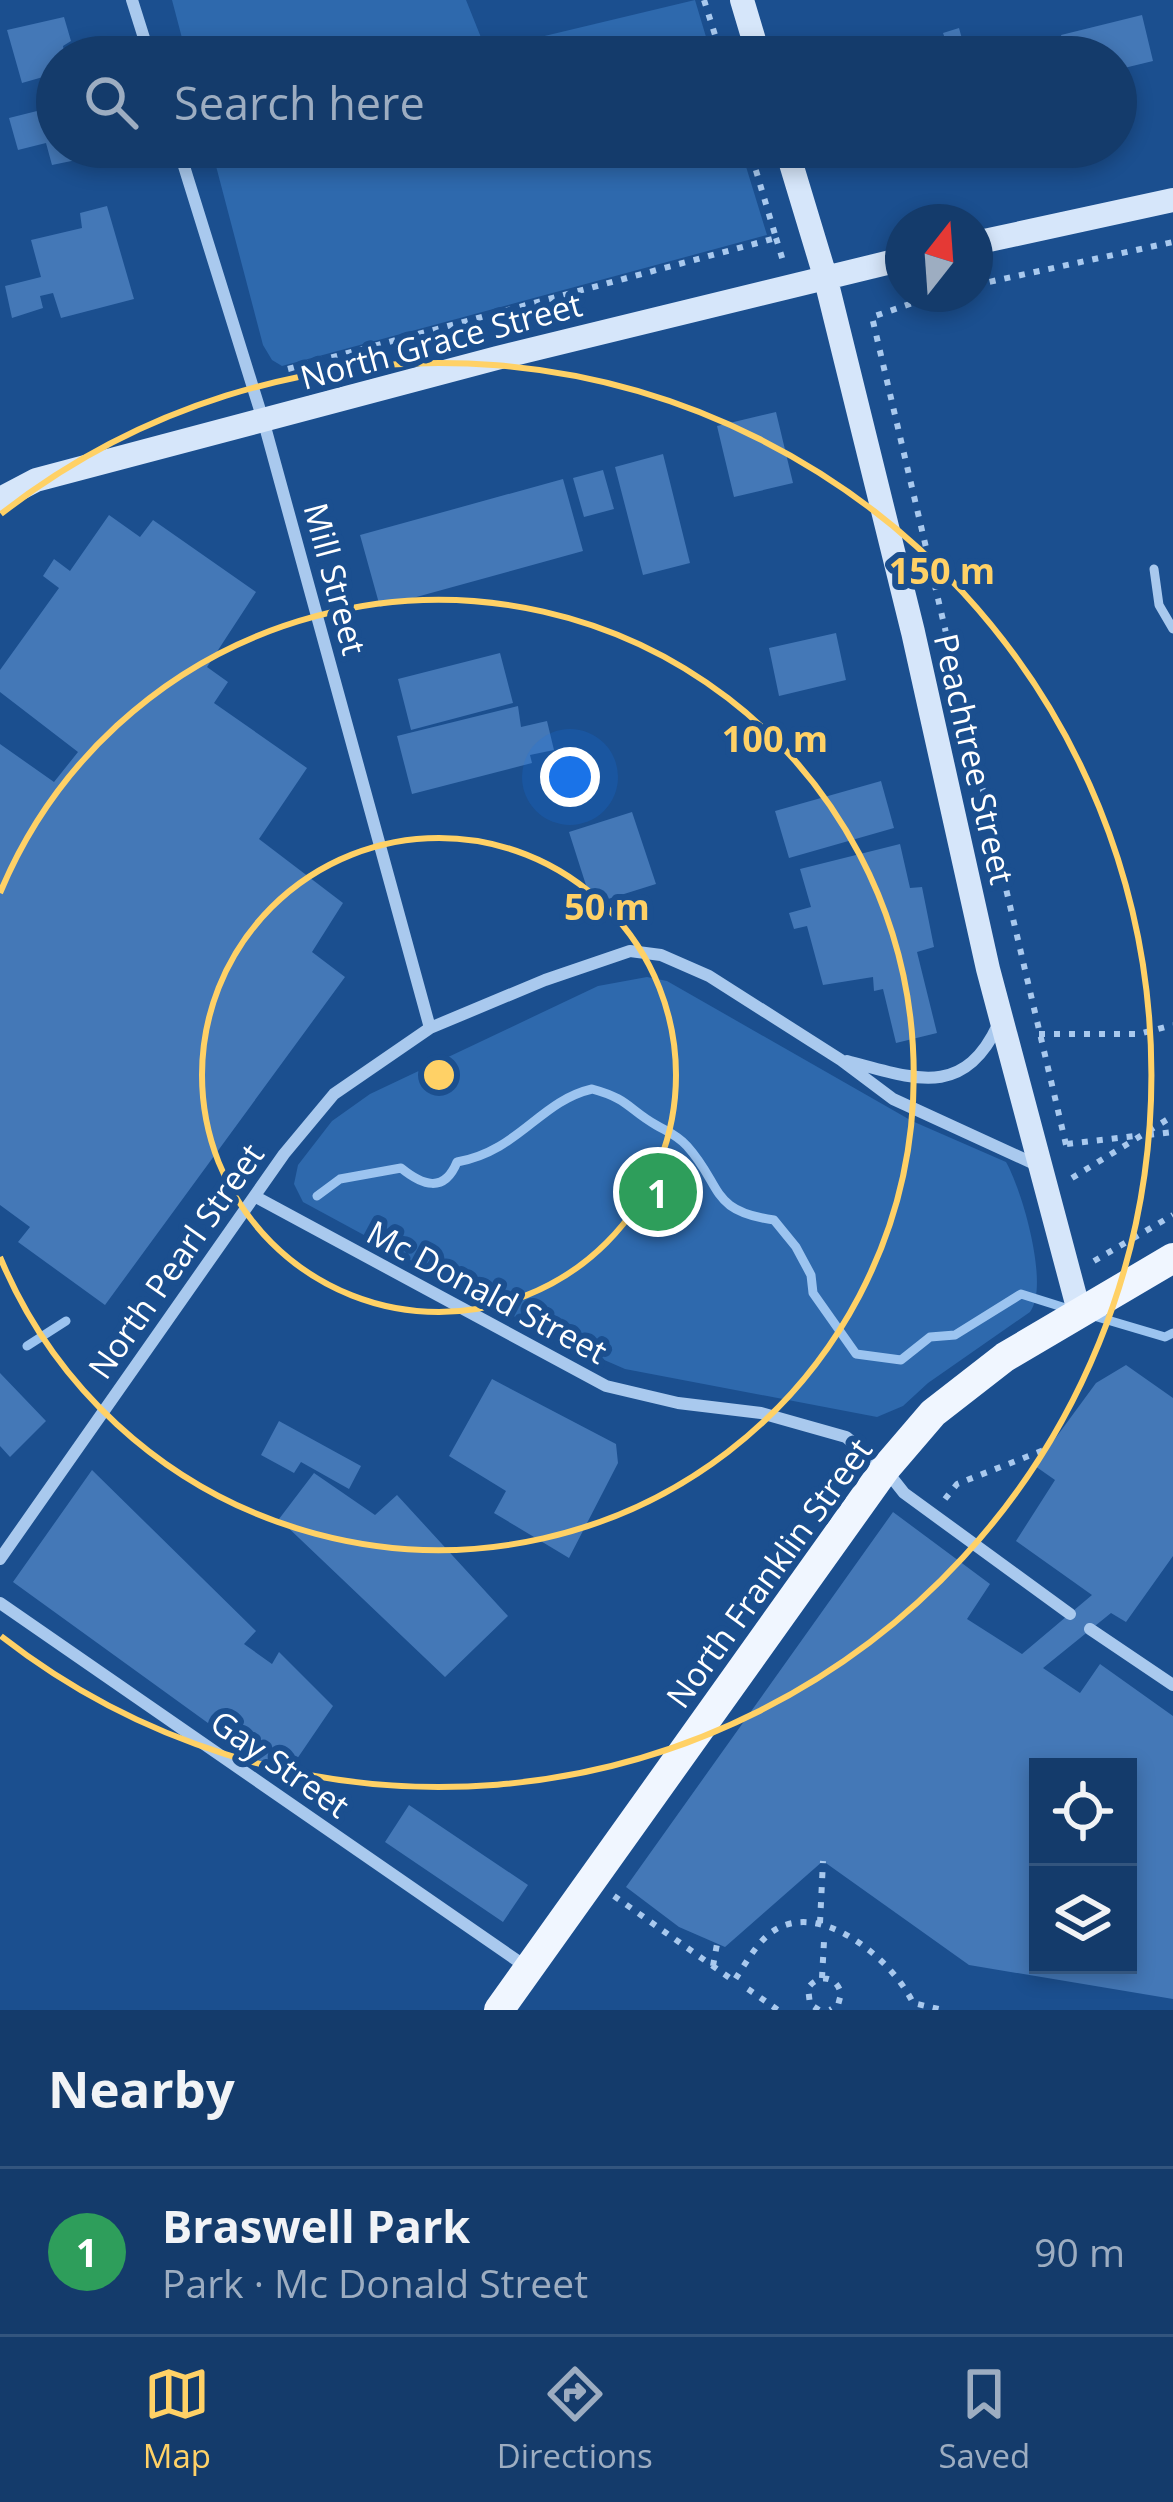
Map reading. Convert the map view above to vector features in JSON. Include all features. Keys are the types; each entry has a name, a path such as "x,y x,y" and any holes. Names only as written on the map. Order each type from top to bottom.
{"main road":[{"path":"742,0 753,36"},
{"name":"Peachtree Street","path":"792,168 825,276 1001,1018 1080,1315"},
{"path":"993,239 1173,200"},
{"name":"North Grace Street","path":"0,499 36,480 497,358 885,263"},
{"name":"North Franklin Street","path":"509,2002 895,1480 933,1413 1005,1357 1173,1258"}],"street":[{"path":"132,0 143,36"},
{"name":"Mill Street","path":"185,168 264,423 430,1028"},
{"name":"North Pearl Street","path":"0,1559 284,1154 334,1094 430,1028 630,951 661,955 710,976 841,1060"},
{"path":"841,1060 900,1075 946,1077 963,1072 990,1042 1001,1018"},
{"path":"841,1060 893,1099 1040,1166"},
{"name":"Mc Donald Street","path":"256,1197 606,1387 678,1403 761,1413 846,1437 1070,1614"},
{"name":"Gay Street","path":"0,1604 529,1969"},
{"path":"1090,1629 1173,1685"}],"lane":[{"path":"1154,569 1159,605 1173,629"}],"path":[{"path":"704,0 715,36"},
{"path":"288,369 776,238 755,168"},
{"path":"993,281 1173,242"},
{"path":"885,312 872,316 1077,1199"},
{"path":"1040,1034 1139,1034 1173,1025"},
{"path":"1072,1178 1173,1116"},
{"path":"1066,1144 1173,1132"},
{"path":"1088,1240 1094,1261 1173,1215"},
{"path":"895,1480 915,1478 943,1502 957,1484 1049,1448"},
{"path":"820,1923 824,1861"},
{"path":"612,1894 734,1981 769,1934 791,1923 820,1923 893,1969 914,2003 943,2010"},
{"path":"632,1912 641,1899"},
{"path":"671,1938 680,1927"},
{"path":"822,1978 824,1941"},
{"path":"713,1966 717,1943"},
{"path":"819,2010 810,2004 808,1992 822,1978 840,1988 841,2000 830,2010"},
{"path":"748,1989 778,2010"}],"shaded area":[{"path":"172,0 466,0 480,36 181,36"},
{"path":"695,0 706,36 545,36"},
{"path":"217,168 746,168 767,235 282,366 263,345"},
{"path":"647,977 667,981 912,1121 1006,1162 1026,1215 1035,1260 1037,1282 1030,1312 928,1383 903,1406 877,1417 625,1369 556,1339 303,1202 294,1184 298,1165 332,1121 370,1094 598,986"}],"building":[{"path":"1142,15 1153,61 1137,65 1137,36 1061,35"},
{"path":"64,17 70,36 36,36 36,79 22,83 7,30"},
{"path":"959,28 961,36 944,36"},
{"path":"36,111 36,146 18,150 9,118"},
{"path":"107,206 134,299 61,318 53,293 40,296 43,308 12,318 5,286 41,277 31,240 82,228 80,213"},
{"path":"776,412 793,483 734,497 717,426"},
{"path":"663,454 690,563 643,575 615,467"},
{"path":"603,470 614,509 584,517 573,478"},
{"path":"563,479 583,551 380,607 360,535"},
{"path":"109,515 140,537 153,520 256,592 207,667 228,682 214,703 307,768 259,839 343,903 312,952 345,977 105,1305 18,1242 30,1227 0,1205 0,744 54,782 78,752 0,692 0,670 59,588 43,576 54,559 70,571"},
{"path":"836,633 846,680 779,696 769,648"},
{"path":"500,653 513,703 411,730 398,679"},
{"path":"518,706 521,727 547,721 554,750 530,755 532,763 412,794 397,736"},
{"path":"881,781 894,828 789,858 775,811"},
{"path":"632,812 656,884 592,904 569,832"},
{"path":"900,844 910,888 922,887 934,947 917,952 937,1033 896,1043 883,989 874,991 873,977 823,985 807,926 794,929 789,913 811,907 800,869"},
{"path":"1126,1365 1173,1398 1173,1556 1126,1622 1111,1613 1043,1668 1080,1693 1100,1664 1173,1716 1173,1999 969,1965 823,1861 725,1947 679,1927 626,1887 893,1512 990,1584 967,1619 1022,1654 1092,1595 1016,1541 1055,1480 1035,1466 1096,1383"},
{"path":"0,1373 46,1421 10,1457 0,1446"},
{"path":"492,1379 616,1444 618,1463 569,1558 494,1513 506,1491 449,1456"},
{"path":"279,1421 361,1466 349,1489 301,1462 294,1473 261,1455"},
{"path":"92,1470 256,1631 244,1644 272,1664 279,1652 333,1706 284,1778 13,1582"},
{"path":"314,1473 375,1515 397,1495 508,1616 445,1677 279,1519"},
{"path":"409,1805 528,1885 503,1922 385,1842"}],"waterway":[{"path":"317,1196 340,1179 401,1168 425,1182 439,1182 457,1162 497,1148 558,1104 592,1089 621,1101 680,1139 727,1203 774,1220 811,1275 813,1293 856,1354 901,1360 930,1337 955,1335 1021,1294 1072,1310"},
{"path":"1094,1316 1165,1337 1173,1333"},
{"path":"27,1346 66,1321"}],"place":[{"name":"Braswell Park","path":"658,1192"}]}
